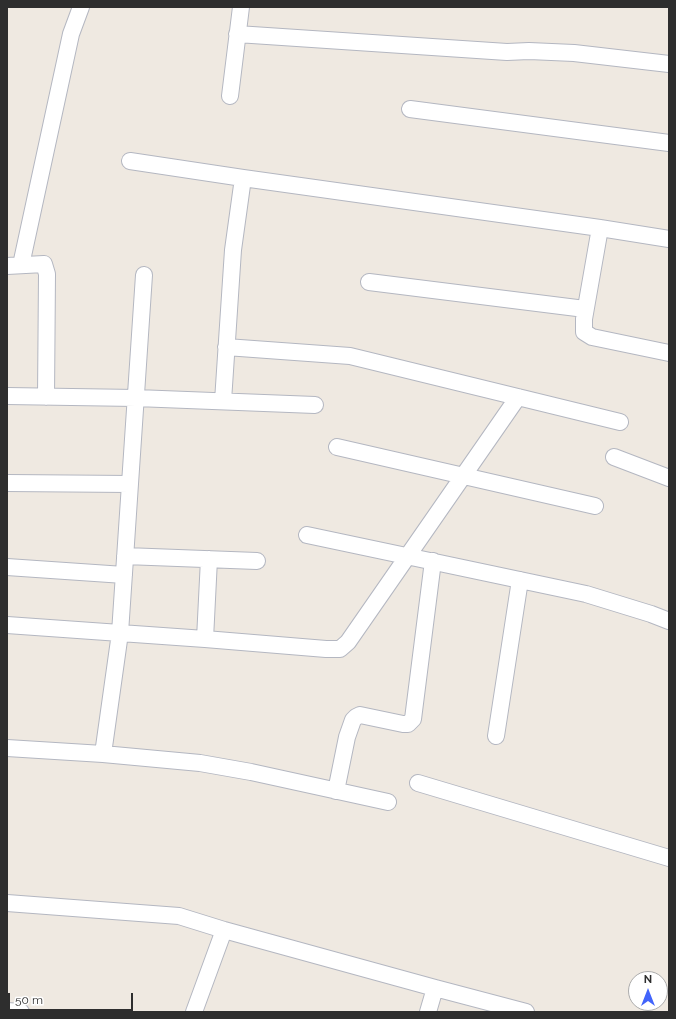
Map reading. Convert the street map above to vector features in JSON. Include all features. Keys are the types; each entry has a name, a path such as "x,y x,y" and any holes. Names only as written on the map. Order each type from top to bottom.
{"street":[{"path":"46,397 47,274 44,264 14,265 71,34 81,7"},
{"path":"230,96 241,7"},
{"path":"238,34 507,52 529,51 574,53 669,64"},
{"path":"410,109 669,143"},
{"path":"130,161 669,239"},
{"path":"223,401 233,250 242,178"},
{"path":"600,228 585,309 584,332 592,337 669,353"},
{"path":"103,754 120,633 144,276"},
{"path":"369,282 585,309"},
{"path":"226,347 350,356 620,422"},
{"path":"7,396 136,398 315,405"},
{"path":"7,625 340,649 348,642 518,397"},
{"path":"337,447 595,506"},
{"path":"614,457 669,478"},
{"path":"7,482 130,484"},
{"path":"307,535 586,594 669,621"},
{"path":"125,556 257,561"},
{"path":"205,639 209,559"},
{"path":"336,791 347,737 353,720 356,717 360,715 403,724 408,724 413,719 433,561"},
{"path":"7,567 124,575"},
{"path":"496,736 520,580"},
{"path":"7,748 103,754 200,763 388,802"},
{"path":"418,783 669,858"},
{"path":"7,903 179,916 224,930 526,1012"},
{"path":"194,1012 224,930"},
{"path":"428,1012 435,988"}]}
